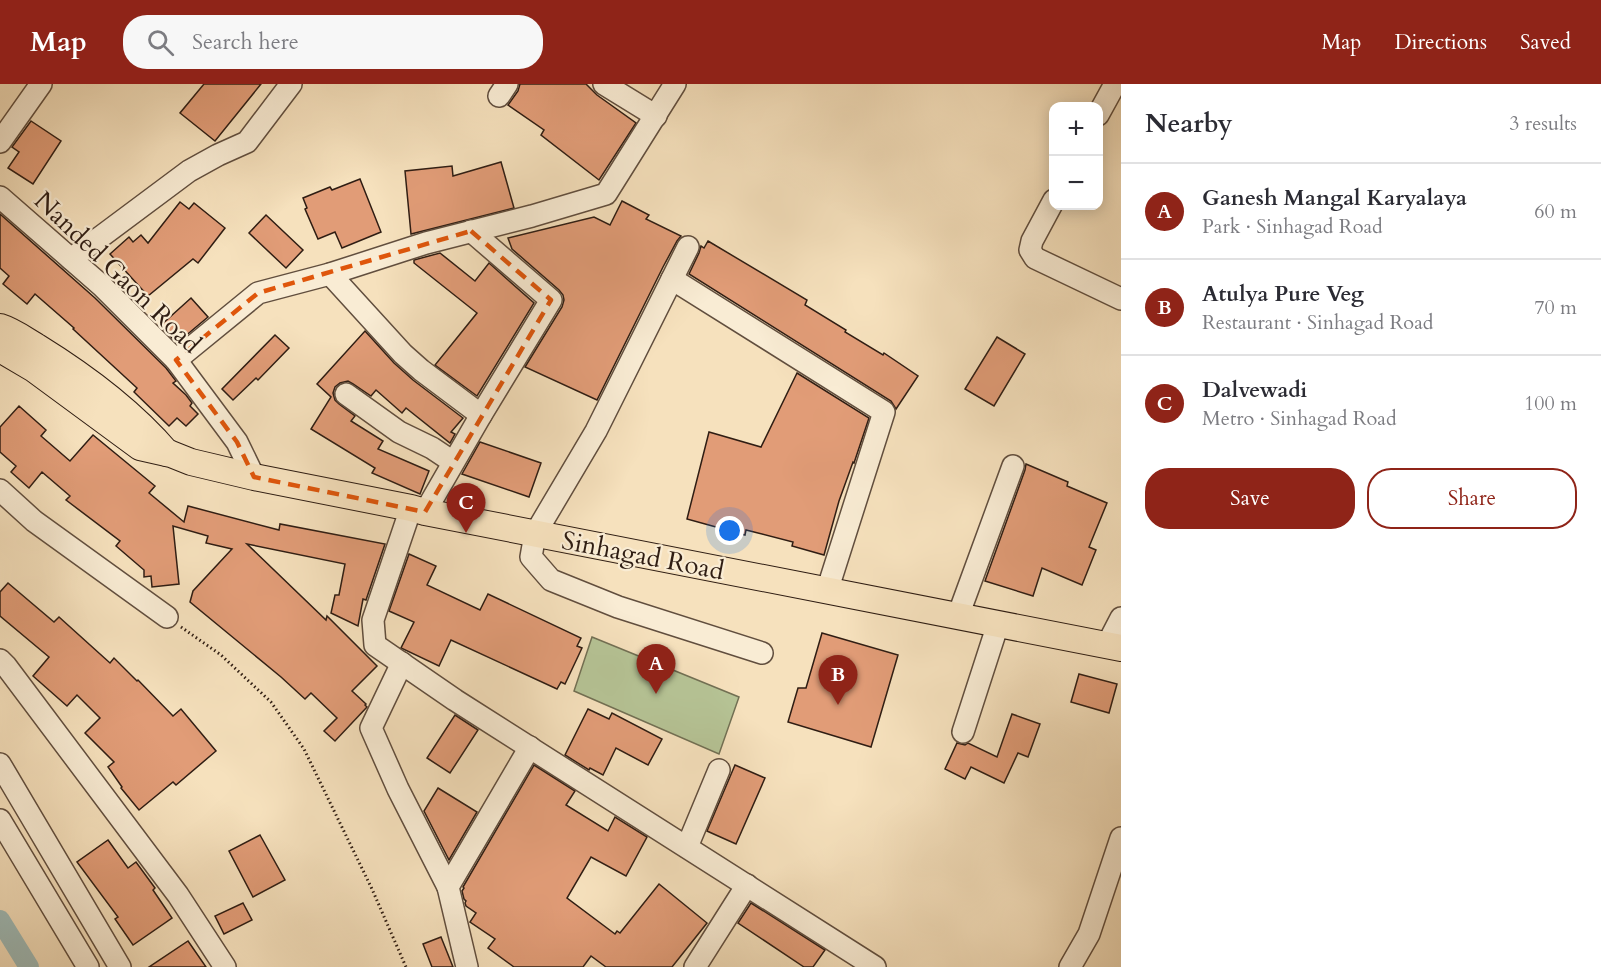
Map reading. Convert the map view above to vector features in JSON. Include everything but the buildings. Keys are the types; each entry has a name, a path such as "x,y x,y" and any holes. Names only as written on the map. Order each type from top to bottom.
{"main road":[{"name":"Sinhagad Road","path":"0,327 28,341 73,371 149,432 167,453"},
{"name":"Sinhagad Road","path":"0,349 34,369 140,447 167,453 191,462 535,534 1114,647"}],"street":[{"path":"0,142 41,84"},
{"path":"71,259 189,171 247,142 291,84"},
{"path":"604,84 656,116"},
{"path":"176,360 258,293 330,274 426,243 606,195 675,84"},
{"path":"1103,105 1114,84"},
{"name":"Nanded Gaon Road","path":"0,197 102,286 176,360 237,442 254,477"},
{"path":"1049,208 1032,241 1030,250 1035,258 1121,299"},
{"path":"471,231 551,300 453,462 418,510 373,620 375,645 455,700 875,967"},
{"path":"688,247 596,431 535,534 531,556 551,580 618,607 762,653"},
{"path":"330,274 403,354 481,415"},
{"path":"672,279 884,412 827,591"},
{"path":"346,394 399,432 432,448 453,462"},
{"path":"958,616 1013,466"},
{"path":"0,490 34,521 167,617"},
{"path":"1114,647 1121,618"},
{"path":"963,732 998,624"},
{"path":"0,660 178,895 225,967"},
{"path":"402,663 371,728 398,789 448,887 467,967"},
{"path":"448,887 530,747"},
{"path":"0,764 120,967"},
{"path":"687,847 719,770"},
{"path":"0,820 88,967"},
{"path":"1070,967 1089,934 1121,838"},
{"path":"695,967 747,885"}],"path":[{"path":"167,617 221,655 271,702 304,749 372,889 406,967"}],"highlighted area":[{"path":"471,231 551,300 425,512 254,477 237,442 176,360 258,293"}],"green space":[{"path":"592,637 739,697 719,754 574,691"}],"waterway":[{"path":"0,920 29,967"}],"place":[{"name":"Dalvewadi","path":"466,533"},
{"name":"Ganesh Mangal Karyalaya","path":"656,694"},
{"name":"Atulya Pure Veg","path":"838,705"}]}
